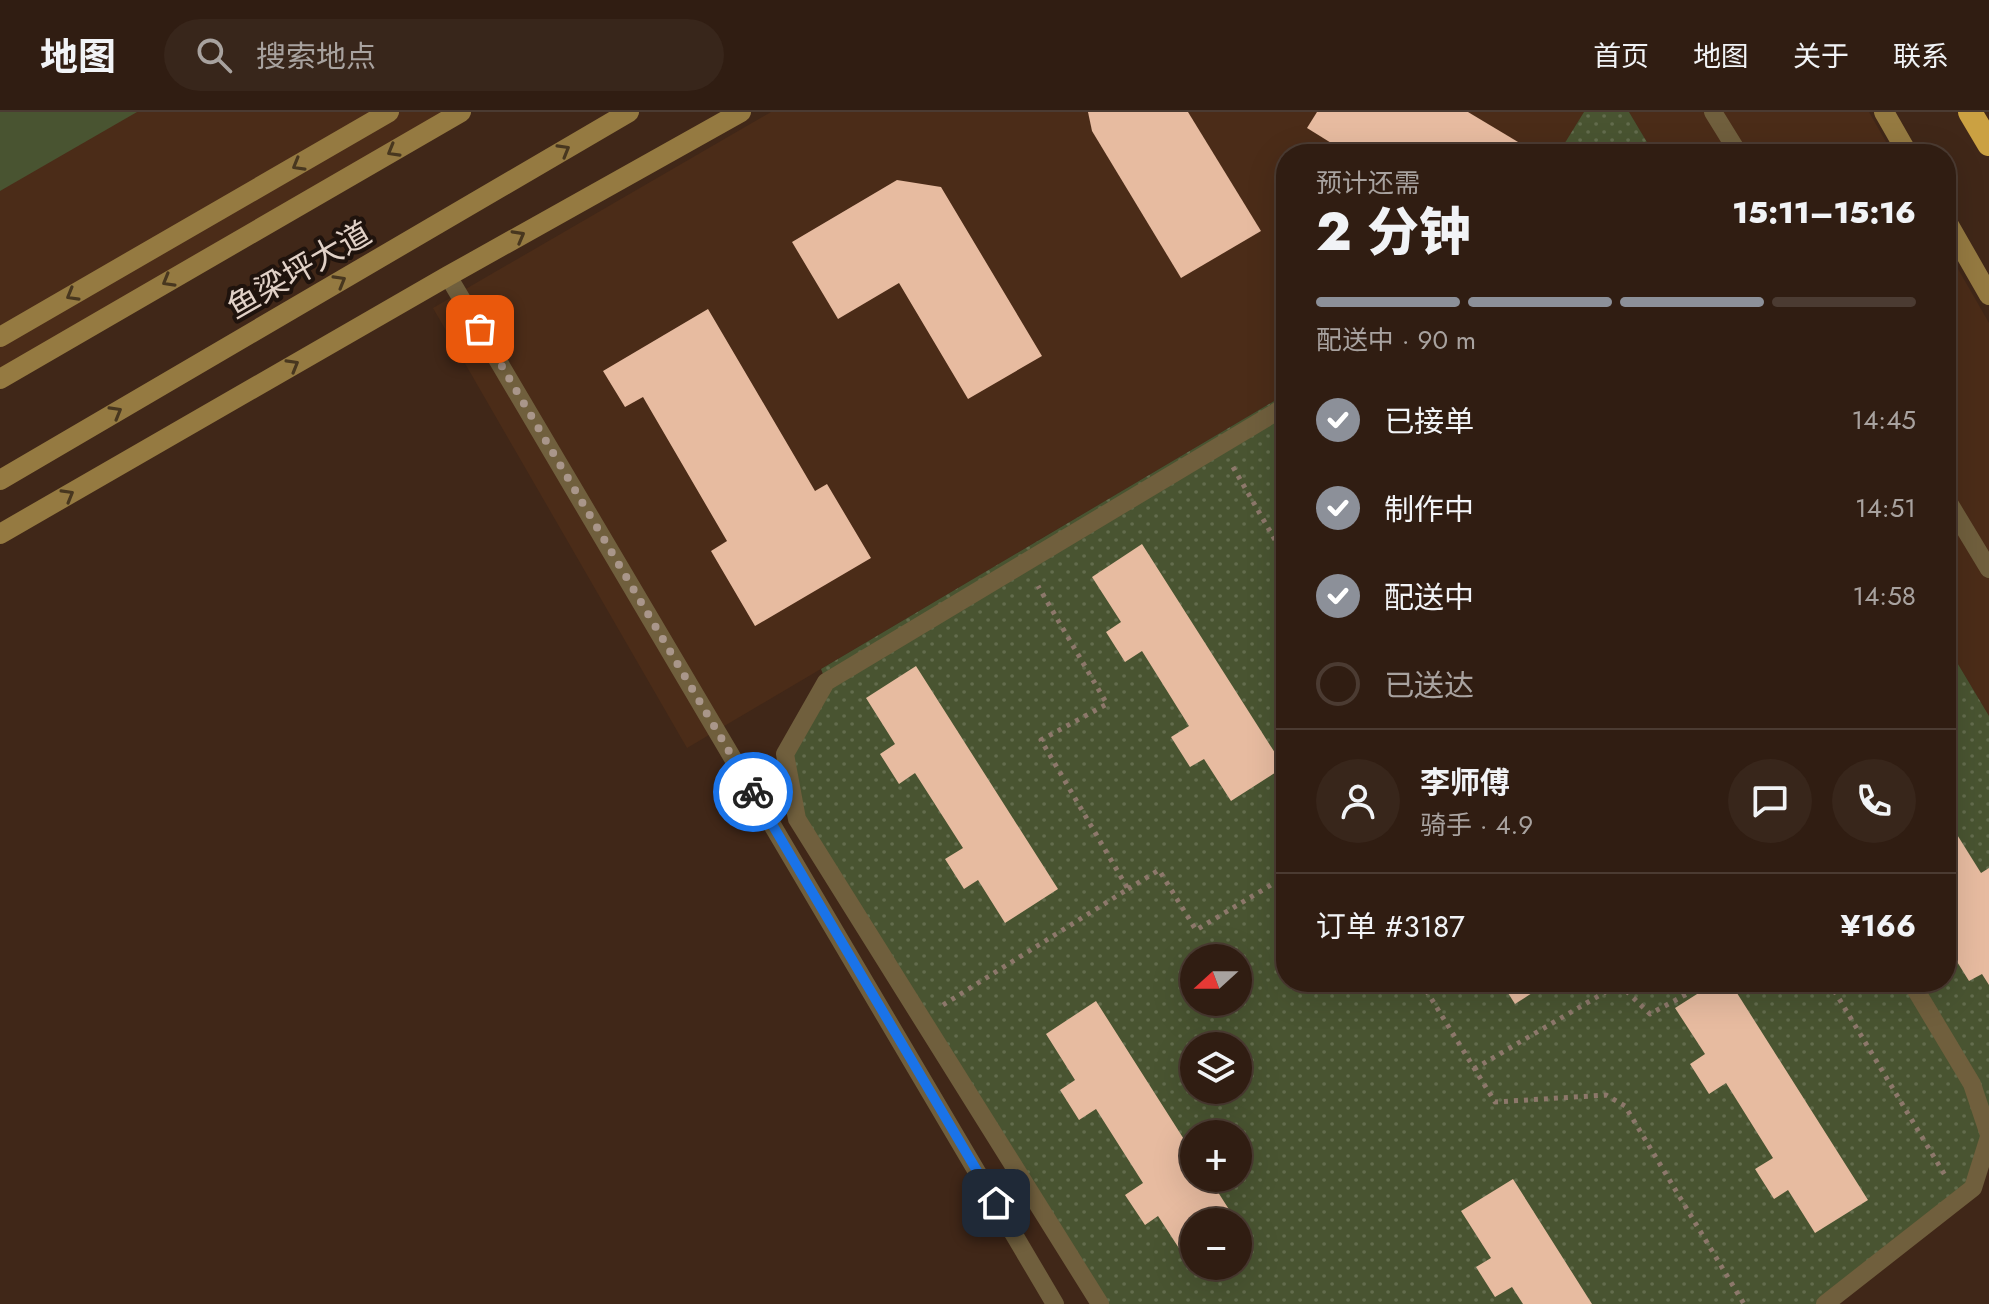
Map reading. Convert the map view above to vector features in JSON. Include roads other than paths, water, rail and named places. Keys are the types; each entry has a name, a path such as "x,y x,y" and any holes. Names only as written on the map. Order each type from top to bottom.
{"highway":[{"path":"1970,112 1989,144"}],"main road":[{"path":"0,337 389,112"},
{"name":"鱼梁坪大道","path":"0,379 461,112"},
{"name":"鱼梁坪大道","path":"0,480 629,112"},
{"path":"0,534 448,276 741,112"},
{"path":"1884,112 1902,144"},
{"path":"1956,237 1989,295"}],"lane":[{"path":"1713,112 1733,144"},
{"path":"448,276 1055,1304"},
{"path":"1100,1304 797,819 785,754 826,682 1276,412"},
{"path":"1956,515 1989,569"},
{"path":"1825,1304 1973,1188 1989,1136 1972,1084 1917,992"},
{"path":"921,1077 949,1061"}]}
